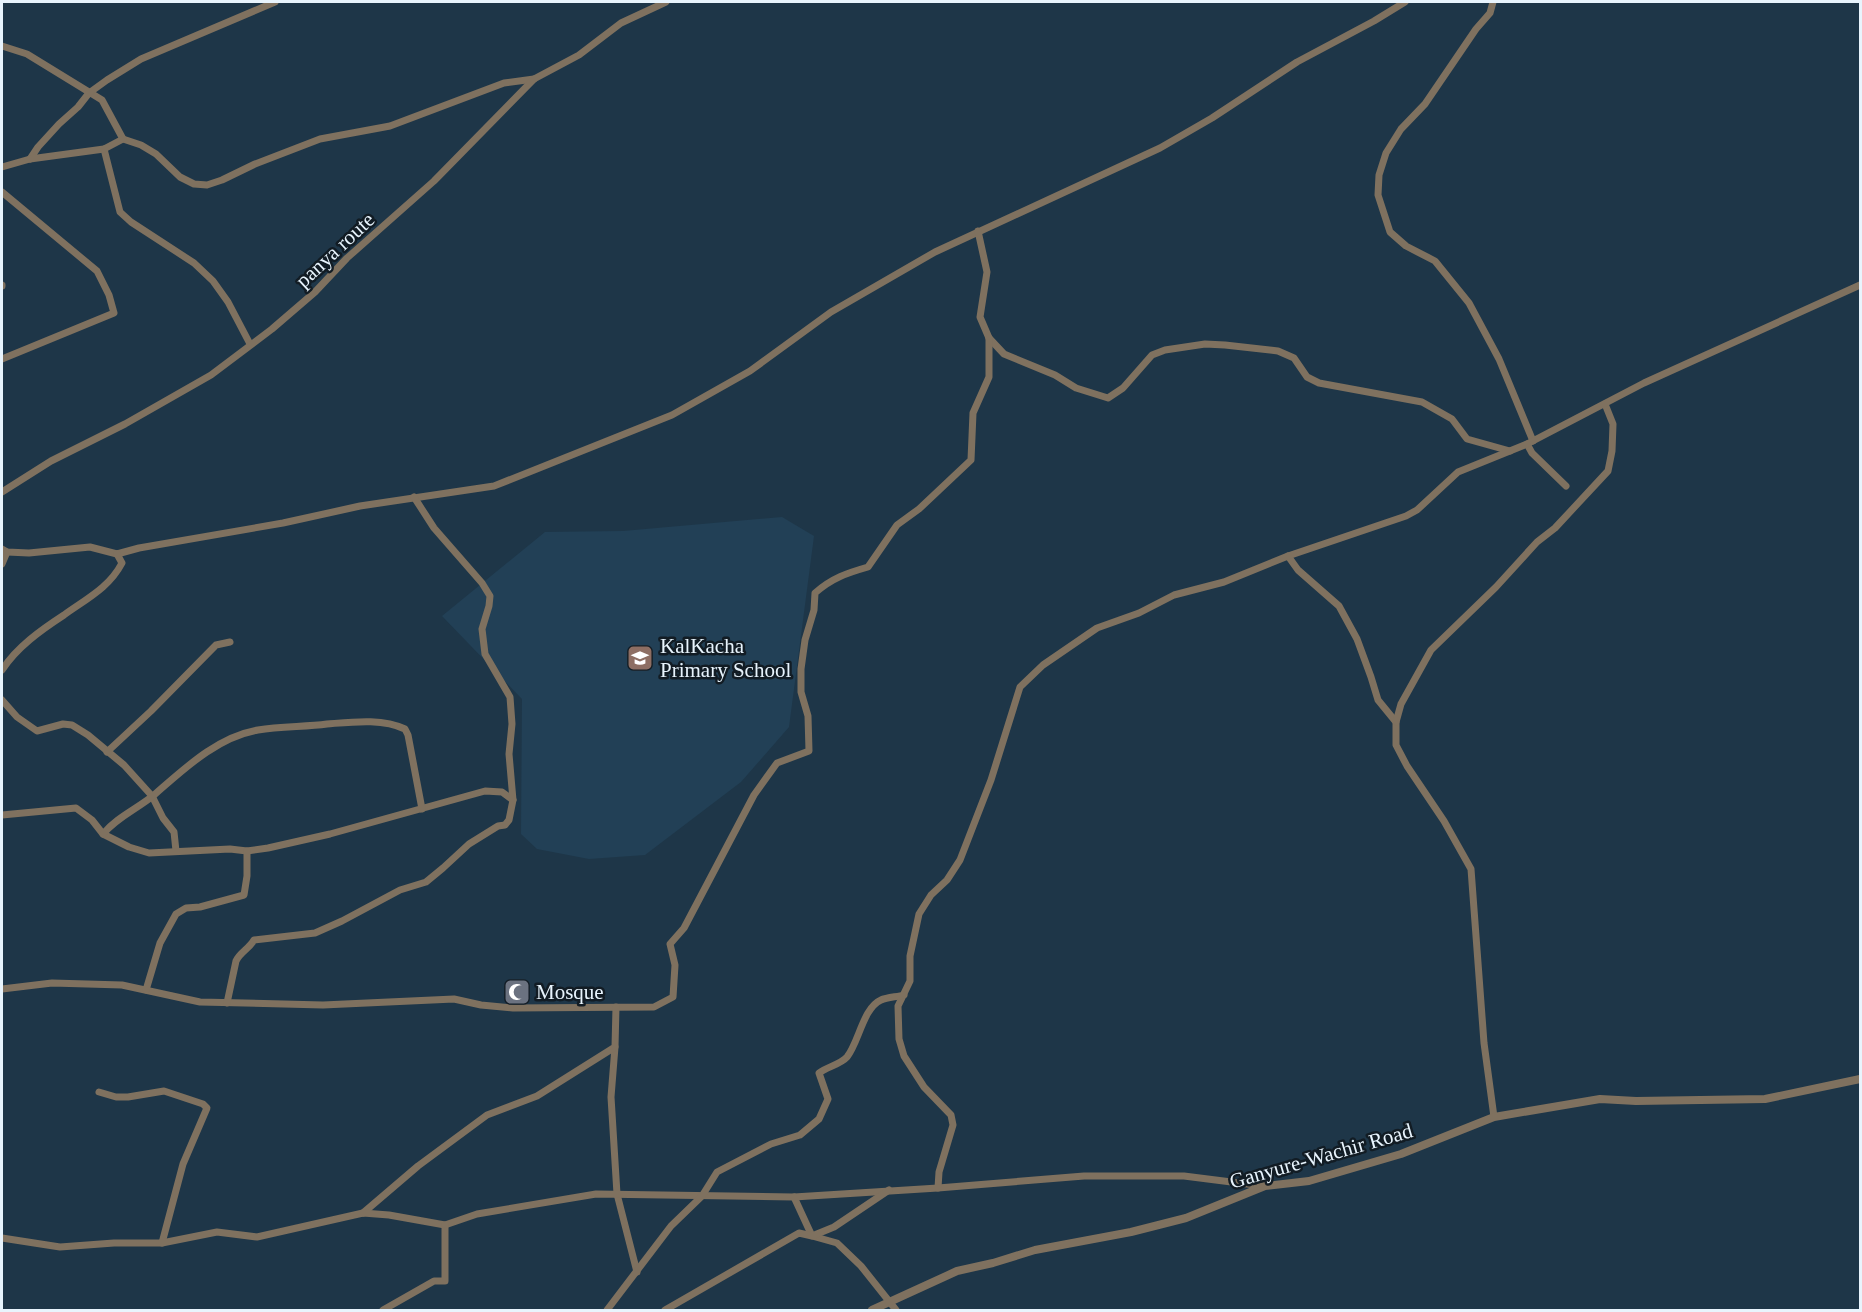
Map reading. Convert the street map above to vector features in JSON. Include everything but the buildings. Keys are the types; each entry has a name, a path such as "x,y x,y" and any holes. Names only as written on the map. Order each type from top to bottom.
{"street":[{"path":"30,159 38,147 89,93 141,59 275,2"},
{"name":"panya route","path":"2,492 51,461 125,424 211,375 272,329 315,292 347,258 434,181 534,79 579,55 621,23 666,2"},
{"path":"2,564 4,550 29,553 90,547 117,554 414,497 494,486 672,415 750,371 831,312 935,252 1160,148 1212,118 1297,62 1405,2"},
{"path":"1493,2 1490,13 1476,29 1425,104 1401,129 1386,153 1379,176 1378,195 1390,232 1406,246 1435,261 1469,303 1499,359 1532,453 1566,486"},
{"path":"2,46 27,54 102,100 123,139 141,145 156,154 180,177 194,183 207,184 222,180 255,164 320,139 390,126 504,83 534,79"},
{"path":"2,167 30,159 104,149 123,139"},
{"path":"104,149 120,212 131,222 194,263 213,281 228,302 250,344"},
{"path":"2,192 97,272 109,295 114,313 2,359"},
{"path":"2,989 52,983 122,985 200,1002 322,1005 454,999 481,1005 513,1008 654,1007 673,997 675,964 670,944 684,928 754,795 777,763 810,751 808,716 801,692 801,669 816,593 829,581 841,575 868,567 897,525 919,509 971,459 974,413 988,377 989,339 981,317 987,272 978,231"},
{"path":"938,1188 939,1172 953,1125 951,1115 924,1087 904,1056 899,1039 898,1006 910,981 910,956 919,914 931,895 947,880 960,860 991,780 1020,687 1043,665 1097,628 1139,613 1174,595 1224,582 1288,556 1406,516 1417,510 1458,471 1530,443 1720,347 1860,285"},
{"path":"989,339 1004,354 1055,375 1076,388 1108,398 1123,388 1152,355 1165,350 1205,344 1278,351 1294,358 1307,377 1318,383 1422,402 1452,419 1467,439 1510,451"},
{"path":"1494,1117 1484,1032 1472,869 1396,745 1396,722 1401,704 1431,650 1537,542 1555,528 1608,471 1612,451 1613,424 1605,404"},
{"path":"227,1003 236,961 239,955 249,949 254,940 315,933 400,890 426,882 469,844 498,826 505,825 509,820 513,800 509,754 512,724 510,697 485,654 482,629 490,596 482,583 434,528 414,497"},
{"path":"2,670 9,659 32,639 102,590 122,563 117,554"},
{"path":"1288,556 1298,570 1339,606 1360,649 1378,700 1396,722"},
{"path":"107,752 216,645 230,642"},
{"path":"2,700 17,717 32,728 43,730 63,724 72,725 88,735 124,765 152,796 174,832 176,851"},
{"path":"103,834 124,814 152,796 190,762 243,734 258,730 345,722 378,722 405,729 422,809"},
{"path":"2,815 76,808 92,820 103,834 129,847 149,853 247,851 281,846 485,791 502,792 513,800"},
{"path":"146,990 160,942 176,914 186,908 200,907 244,895 247,851"},
{"path":"607,1311 671,1226 702,1196 717,1172 771,1144 800,1135 819,1119 828,1099 819,1073 827,1066 842,1062 848,1055 858,1039 862,1024 874,1005 881,1000 904,995"},
{"path":"616,1007 611,1097 617,1194 637,1272"},
{"path":"363,1213 418,1166 486,1115 537,1096 615,1047"},
{"name":"Ganyure-Wachir Road","path":"872,1311 957,1271 1035,1250 1131,1232 1186,1218 1265,1186 1309,1181 1401,1154 1494,1117 1600,1099 1636,1101 1766,1099 1860,1079"},
{"path":"99,1092 116,1097 128,1097 165,1092 203,1104 207,1108 183,1164 162,1242"},
{"path":"2,1238 60,1247 96,1243 162,1242 217,1232 257,1237 363,1213 445,1225 477,1214 596,1194 794,1197 1084,1176 1184,1176 1265,1186"},
{"path":"812,1236 834,1227 890,1190"},
{"path":"794,1197 812,1236"},
{"path":"383,1311 434,1281 444,1281 445,1225"},
{"path":"665,1311 799,1233 837,1243 861,1266 896,1311"}],"shaded area":[{"name":"KalKacha Primary School","path":"782,517 814,536 789,727 741,782 645,855 589,859 537,849 521,834 522,699 442,616 545,532 623,531"}],"place":[{"name":"KalKacha Primary School","path":"640,658"},
{"name":"Mosque","path":"517,992"}]}
